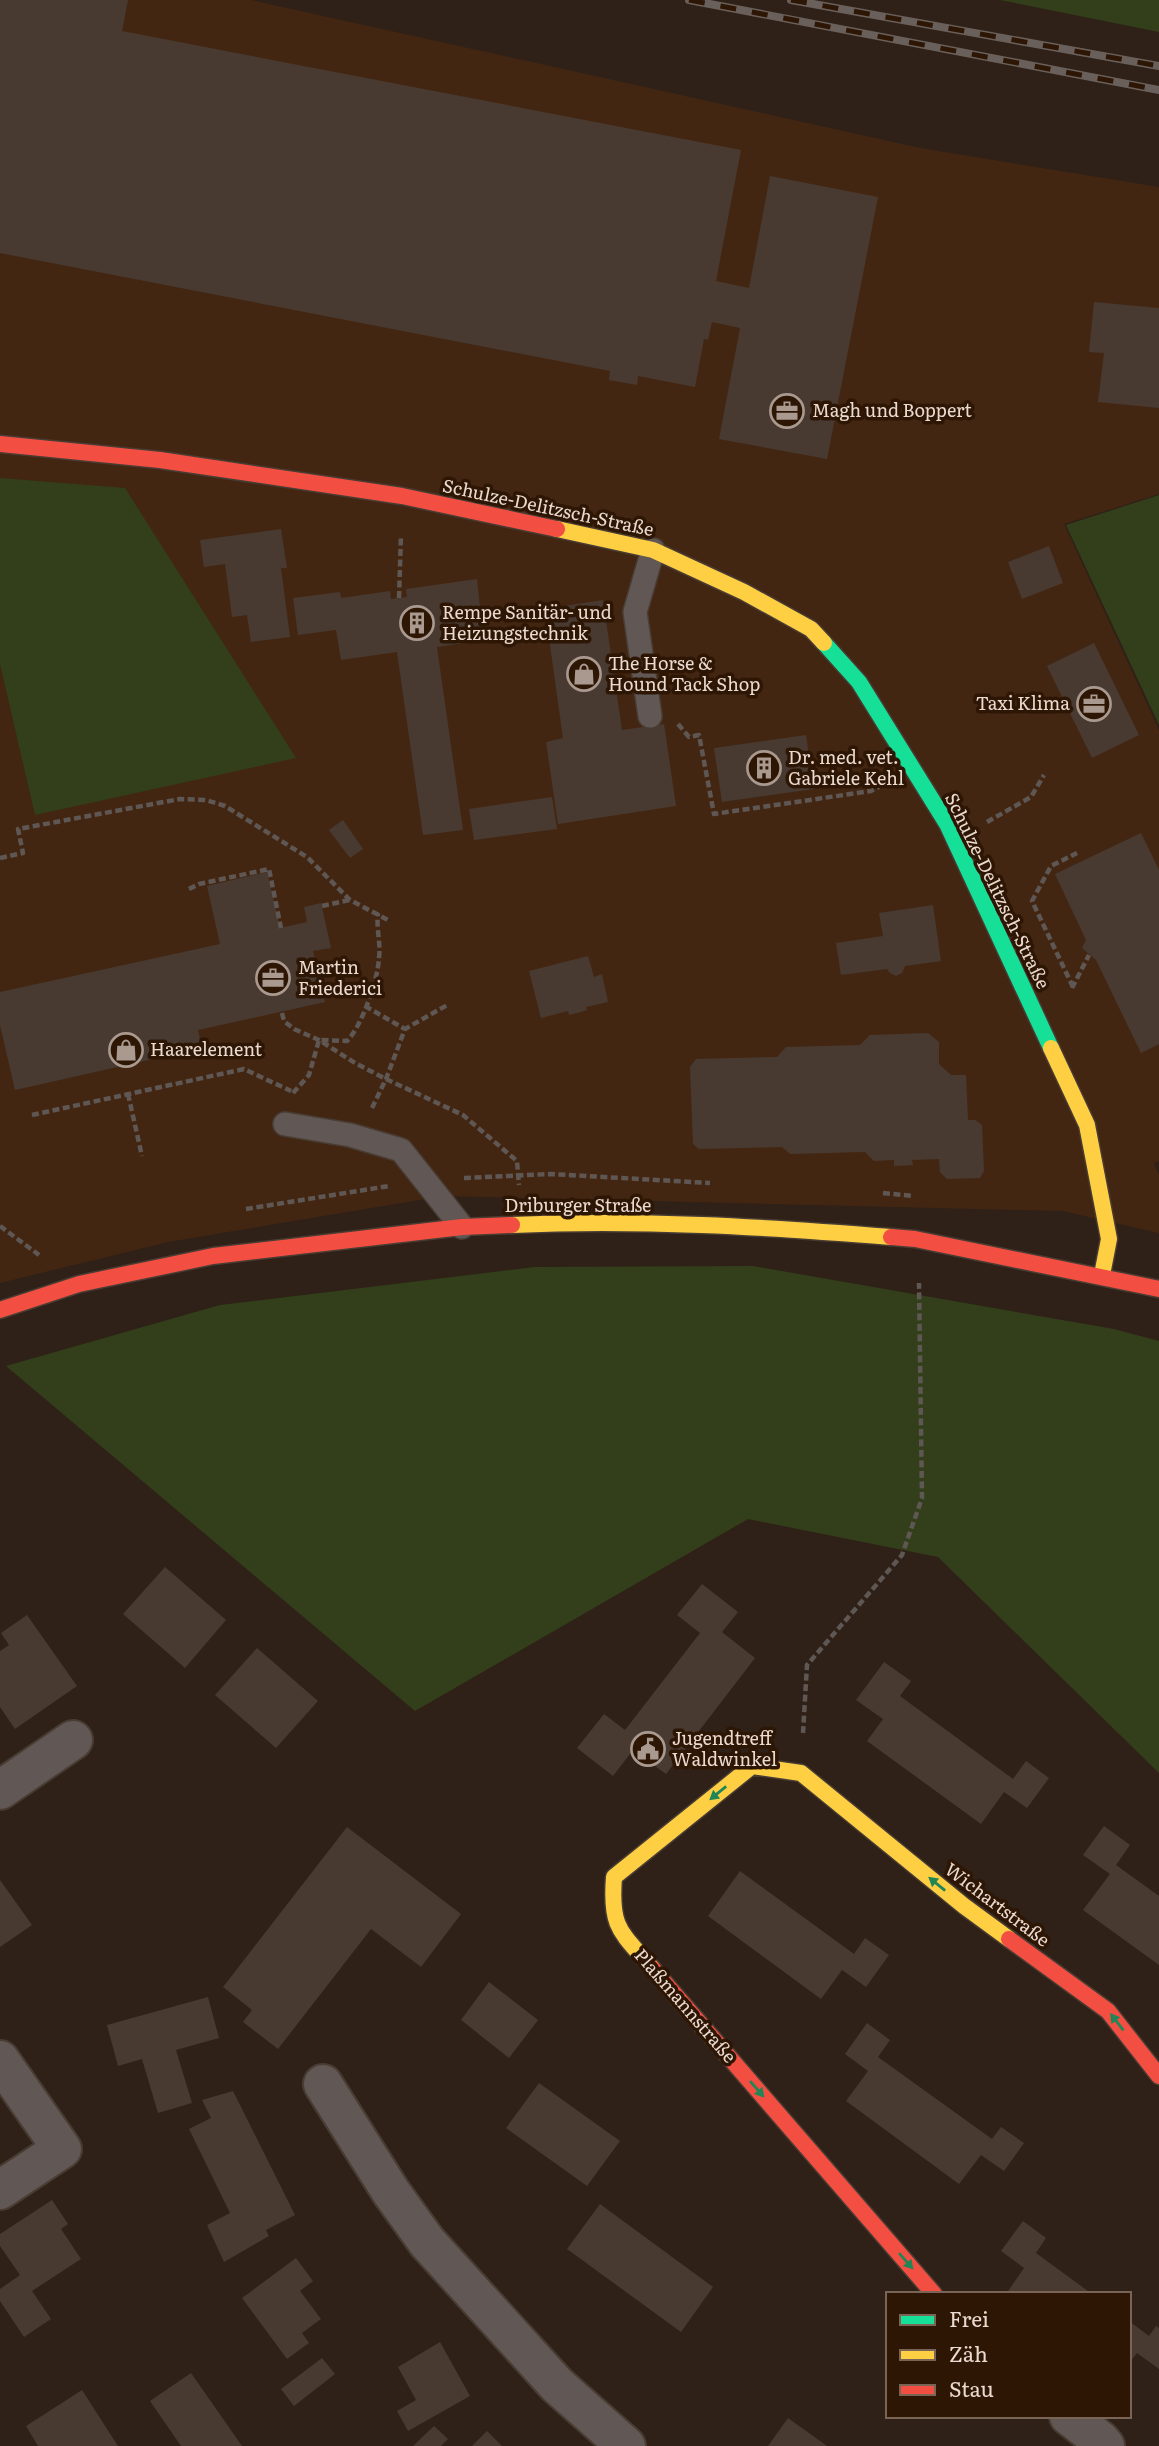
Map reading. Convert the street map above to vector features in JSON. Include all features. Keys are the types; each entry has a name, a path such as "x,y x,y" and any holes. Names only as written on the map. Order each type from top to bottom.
{"street":[{"name":"Schulze-Delitzsch-Straße","path":"0,444 160,460 402,496 653,550 744,592 811,629 859,682 947,824 1087,1125 1110,1239 1102,1275"},
{"name":"Driburger Straße","path":"0,1310 79,1284 213,1256 462,1227 550,1223 768,1227 915,1239 1102,1275 1159,1289"},
{"path":"0,1790 73,1740"},
{"name":"Plaßmannstraße","path":"801,1773 752,1766 614,1877 612,1904 618,1929 932,2292"},
{"name":"Wichartstraße","path":"801,1773 964,1906 1108,2011 1159,2076"},
{"path":"0,2060 61,2149 0,2190"},
{"path":"323,2084 391,2192 427,2242 557,2385 626,2446"},
{"path":"1072,2418 1105,2446"}],"lane":[{"path":"650,716 635,612 653,550"},
{"path":"285,1124 358,1138 401,1150 462,1227"}],"path":[{"path":"399,598 402,496"},
{"path":"689,737 699,735 714,814 871,791 912,768"},
{"path":"993,819 1031,797 1044,775"},
{"path":"0,858 23,853 18,828 180,799 206,800 225,806 307,857 350,900 390,921"},
{"path":"1077,853 1051,866 1032,901 1073,987 1089,955"},
{"path":"189,889 199,884 269,869 281,928"},
{"path":"322,906 350,900"},
{"path":"319,1040 347,1041 354,1034 375,979 380,956 376,929 378,913"},
{"path":"358,1138 386,1079 405,1029 449,1004"},
{"path":"365,1006 405,1029"},
{"path":"282,1013 284,1021 294,1029 319,1040 386,1079 463,1115 517,1161 519,1175"},
{"path":"309,1075 319,1040"},
{"path":"32,1115 244,1069 293,1092"},
{"path":"128,1094 142,1156"},
{"path":"0,1226 40,1256"},
{"path":"801,1773 807,1665 902,1555 922,1498 919,1283"}],"shaded area":[{"path":"0,0 251,0 920,148 1159,187 1159,494 1064,524 1159,730 1159,1161 1154,1163 1159,1175 1159,1233 1063,1211 443,1196 168,1242 0,1283"}],"green space":[{"path":"1000,0 1159,0 1159,32"},
{"path":"0,478 125,488 296,758 35,815 0,664"},
{"path":"1159,495 1159,725 1066,525"},
{"path":"753,1266 1114,1329 1159,1341 1159,1773 938,1557 748,1519 415,1711 6,1366 220,1305 535,1267"}],"building":[{"path":"0,0 128,0 122,31 741,150 716,281 749,288 770,176 878,197 827,459 719,439 740,328 712,322 708,340 704,339 695,387 638,376 637,385 609,380 610,371 0,253"},
{"path":"1094,302 1159,308 1159,408 1098,402 1104,353 1089,352"},
{"path":"281,529 287,568 281,568 290,637 251,642 247,615 232,617 225,564 204,567 200,540"},
{"path":"1049,546 1063,583 1022,599 1008,562"},
{"path":"477,579 480,607 475,608 477,618 488,616 491,639 437,647 463,830 423,835 397,652 341,660 336,630 298,635 293,598 340,592 341,598 390,591 391,599 407,597 406,589"},
{"path":"603,600 622,730 664,724 676,806 558,824 546,742 563,738 545,609"},
{"path":"1094,643 1139,735 1092,758 1047,666"},
{"name":"Dr. med. vet. Gabriele Kehl","path":"806,735 814,789 722,802 714,748"},
{"path":"552,797 557,829 474,840 469,809"},
{"path":"343,820 363,849 350,858 329,830"},
{"path":"1141,833 1159,870 1159,1044 1141,1053 1096,960 1082,948 1086,940 1055,874"},
{"path":"267,872 280,928 307,922 304,907 321,903 331,948 313,951 325,1002 198,1030 202,1048 15,1090 0,1025 0,992 220,944 207,886"},
{"path":"933,905 941,961 905,966 902,973 896,976 887,969 841,975 836,943 883,936 879,913"},
{"path":"588,956 594,977 602,974 608,1002 586,1007 587,1010 569,1015 568,1011 541,1018 529,971"},
{"path":"928,1033 939,1042 939,1064 951,1075 966,1075 968,1120 975,1120 982,1125 984,1171 980,1178 947,1179 940,1172 939,1159 912,1160 913,1165 894,1166 894,1160 874,1161 865,1152 790,1154 782,1147 699,1149 693,1144 690,1067 696,1059 777,1057 786,1047 860,1045 870,1035"},
{"path":"165,1567 226,1620 185,1668 123,1614"},
{"path":"702,1584 738,1612 722,1632 755,1658 666,1774 633,1750 613,1776 577,1748 604,1714 625,1730 700,1633 677,1615"},
{"path":"27,1615 77,1686 15,1729 0,1707 0,1651 9,1645 1,1633"},
{"path":"257,1648 318,1701 276,1748 215,1695"},
{"path":"884,1662 911,1681 900,1696 1013,1779 1026,1761 1049,1778 1027,1808 1004,1792 981,1824 867,1741 883,1719 856,1700"},
{"path":"1104,1826 1130,1845 1116,1865 1159,1896 1159,1965 1083,1910 1110,1874 1083,1855"},
{"path":"347,1827 461,1914 421,1967 371,1929 278,2049 243,2022 252,2010 223,1987"},
{"path":"740,1871 854,1954 865,1938 889,1955 866,1987 842,1970 821,1999 708,1916"},
{"path":"0,1880 32,1925 0,1947"},
{"path":"489,1982 538,2020 509,2058 461,2020"},
{"path":"208,1997 219,2038 176,2050 192,2103 158,2113 142,2059 118,2066 107,2025"},
{"path":"867,2023 890,2040 878,2057 992,2139 1001,2127 1024,2143 1004,2171 981,2155 959,2184 846,2101 868,2071 845,2054"},
{"path":"539,2083 620,2141 587,2186 506,2128"},
{"path":"233,2091 295,2215 266,2230 269,2236 224,2262 207,2225 230,2213 189,2129 211,2118 202,2100"},
{"path":"52,2200 68,2224 61,2229 81,2259 32,2291 51,2319 24,2337 0,2301 0,2289 20,2275 0,2246 0,2234"},
{"path":"600,2204 713,2287 681,2332 567,2249"},
{"path":"1023,2221 1046,2238 1036,2253 1089,2292 1007,2292 1024,2268 1001,2251"},
{"path":"296,2258 313,2281 300,2291 321,2319 302,2333 309,2343 287,2359 242,2298"},
{"path":"1131,2322 1149,2336 1156,2326 1159,2328 1159,2369 1137,2353 1131,2360"},
{"path":"440,2342 470,2396 408,2431 397,2411 416,2400 398,2367"},
{"path":"322,2358 335,2374 294,2406 281,2389"},
{"path":"191,2373 242,2446 181,2446 150,2401"},
{"path":"82,2390 118,2446 38,2446 26,2426"},
{"path":"788,2418 827,2446 768,2446"},
{"path":"434,2426 448,2439 441,2446 413,2446"},
{"path":"487,2431 502,2446 472,2446"}],"railway":[{"path":"689,0 1159,90"},
{"path":"791,0 1159,66"}],"traffic: fast":[{"path":"824,643 859,682 947,824 1051,1048"}],"traffic: slow":[{"path":"557,529 653,550 744,592 811,629 824,643"},
{"path":"1051,1048 1087,1125 1109,1239 1102,1275"},
{"path":"512,1225 702,1225 891,1237"},
{"path":"652,1968 620,1928 614,1908 614,1877 752,1766 801,1773 964,1906 1009,1939"}],"traffic: jam":[{"path":"0,444 160,460 402,496 557,529"},
{"path":"0,1310 79,1284 213,1256 462,1227 512,1225"},
{"path":"891,1237 915,1239 1159,1289"},
{"path":"1009,1939 1108,2011 1159,2076"},
{"path":"652,1968 932,2292"}],"place":[{"name":"Magh und Boppert","path":"787,411"},
{"name":"Rempe Sanitär- und Heizungstechnik","path":"417,623"},
{"name":"The Horse & Hound Tack Shop","path":"584,674"},
{"name":"Taxi Klima","path":"1094,704"},
{"name":"Dr. med. vet. Gabriele Kehl","path":"764,768"},
{"name":"Martin Friederici","path":"273,978"},
{"name":"Haarelement","path":"126,1050"},
{"name":"Jugendtreff Waldwinkel","path":"648,1749"}]}
